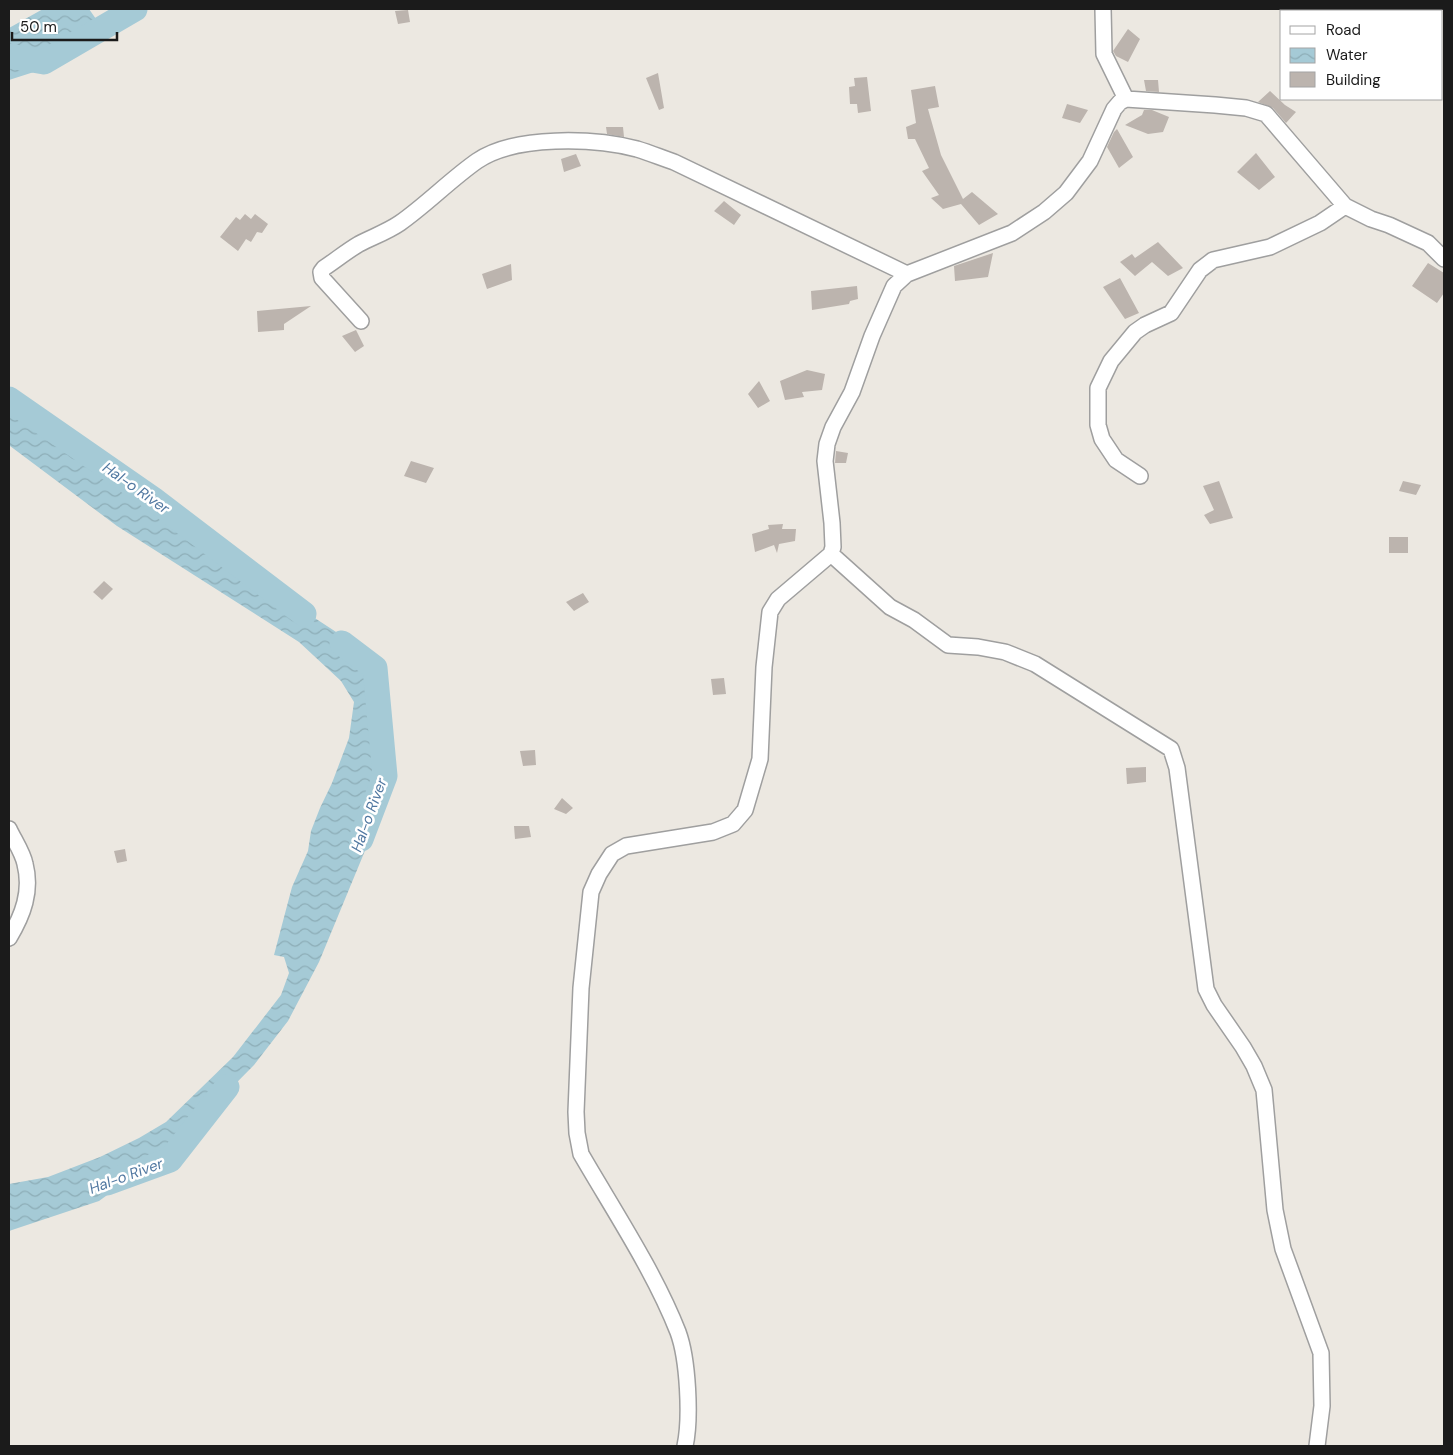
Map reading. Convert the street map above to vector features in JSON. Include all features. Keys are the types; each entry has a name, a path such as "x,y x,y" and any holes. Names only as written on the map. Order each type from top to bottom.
{"street":[{"path":"1103,9 1104,54 1126,99"},
{"path":"685,1446 689,1418 684,1356 679,1334 647,1267 581,1154 577,1133 576,1112 581,988 591,892 599,874 612,854 626,846 713,832 733,824 744,810 760,759 764,667 770,612 778,599 832,554 832,523 825,461 827,444 832,427 852,392 872,336 894,286 907,274 1012,233 1044,212 1066,193 1090,161 1114,109 1120,102 1126,99 1246,108 1266,114 1345,206 1428,243 1444,259"},
{"path":"361,322 322,278 321,272 324,268 358,245 399,224 478,160 493,152 544,142 606,144 637,149 674,162 907,274"},
{"path":"1140,476 1116,460 1102,439 1098,425 1098,388 1111,361 1135,332 1145,325 1171,313 1200,270 1213,260 1270,248 1320,223 1345,206"},
{"path":"832,554 890,607 914,620 948,645 978,647 1005,652 1035,664 1171,749 1177,768 1206,989 1214,1005 1254,1066 1264,1090 1275,1210 1283,1249 1321,1353 1322,1406 1318,1446"},
{"path":"9,829 25,863 28,880 26,903 17,925 9,938"}],"water":[{"path":"43,9 89,9 96,19 63,56 37,71 9,80 9,28"},
{"path":"9,406 89,463 147,508 356,645 381,680 387,702 378,757 369,841 319,962 288,1021 254,1065 171,1149 99,1201 9,1231 9,1184 48,1177 100,1157 166,1122 233,1057 281,995 289,973 284,957 274,955 292,887 308,851 311,831 349,738 354,702 341,681 299,642 117,526 10,446"}],"building":[{"path":"408,10 410,22 398,24 395,11"},
{"path":"1128,29 1140,39 1128,62 1116,56 1113,51"},
{"path":"658,73 664,108 659,110 646,78"},
{"path":"867,77 871,111 858,113 857,104 850,104 849,87 855,86 854,78"},
{"path":"1144,80 1158,80 1159,92 1146,91"},
{"path":"935,86 939,107 928,109 941,155 963,199 972,192 998,214 979,225 961,204 943,209 931,198 939,195 922,171 929,168 915,139 908,139 906,127 916,123 911,90"},
{"path":"1270,91 1296,112 1286,123 1273,108 1258,102"},
{"path":"1067,104 1088,110 1080,123 1062,118"},
{"path":"1144,110 1152,110 1169,117 1163,132 1148,134 1125,125 1142,115"},
{"path":"606,127 623,127 624,137 607,134"},
{"path":"1117,129 1133,157 1119,168 1107,147"},
{"path":"1256,153 1275,177 1259,190 1237,172"},
{"path":"576,154 581,166 564,172 561,159"},
{"path":"724,201 741,215 734,225 714,211"},
{"path":"245,214 251,219 255,214 268,224 262,233 257,232 251,242 246,239 238,251 220,237 236,217 240,220"},
{"path":"1158,242 1183,268 1168,276 1152,262 1135,276 1120,262 1132,254 1135,258"},
{"path":"993,253 988,277 955,281 954,266"},
{"path":"1428,263 1444,273 1444,293 1437,303 1412,286"},
{"path":"511,264 512,280 487,289 482,274"},
{"path":"1120,278 1139,313 1125,319 1103,287"},
{"path":"857,286 858,299 850,301 849,304 812,310 811,291"},
{"path":"311,306 284,324 284,330 258,332 257,311"},
{"path":"356,330 364,346 355,352 342,336"},
{"path":"807,370 825,374 822,390 802,392 804,397 785,400 780,381"},
{"path":"759,381 770,401 758,408 748,394"},
{"path":"836,451 848,453 846,463 835,463"},
{"path":"411,461 434,468 426,483 404,476"},
{"path":"1219,481 1233,518 1210,524 1204,515 1214,510 1203,486"},
{"path":"1403,481 1421,485 1416,495 1399,491"},
{"path":"783,524 782,529 796,529 795,541 779,544 777,553 774,545 755,552 752,534 769,529 768,525"},
{"path":"1389,537 1408,537 1408,553 1389,553"},
{"path":"104,581 113,589 102,600 93,592"},
{"path":"583,593 589,602 574,611 566,602"},
{"path":"724,678 726,694 713,695 711,679"},
{"path":"535,750 536,765 523,766 520,751"},
{"path":"1146,767 1146,782 1127,784 1126,768"},
{"path":"562,798 573,808 566,814 554,809"},
{"path":"514,826 529,826 531,837 515,839"},
{"path":"125,849 127,861 117,863 114,851"}],"waterway":[{"name":"Hal-o River","path":"9,56 44,62 135,9"},
{"name":"Hal-o River","path":"9,399 153,499 304,614"},
{"name":"Hal-o River","path":"342,643 375,668 385,776 361,839"},
{"name":"Hal-o River","path":"107,1183 170,1160 227,1087"}]}
